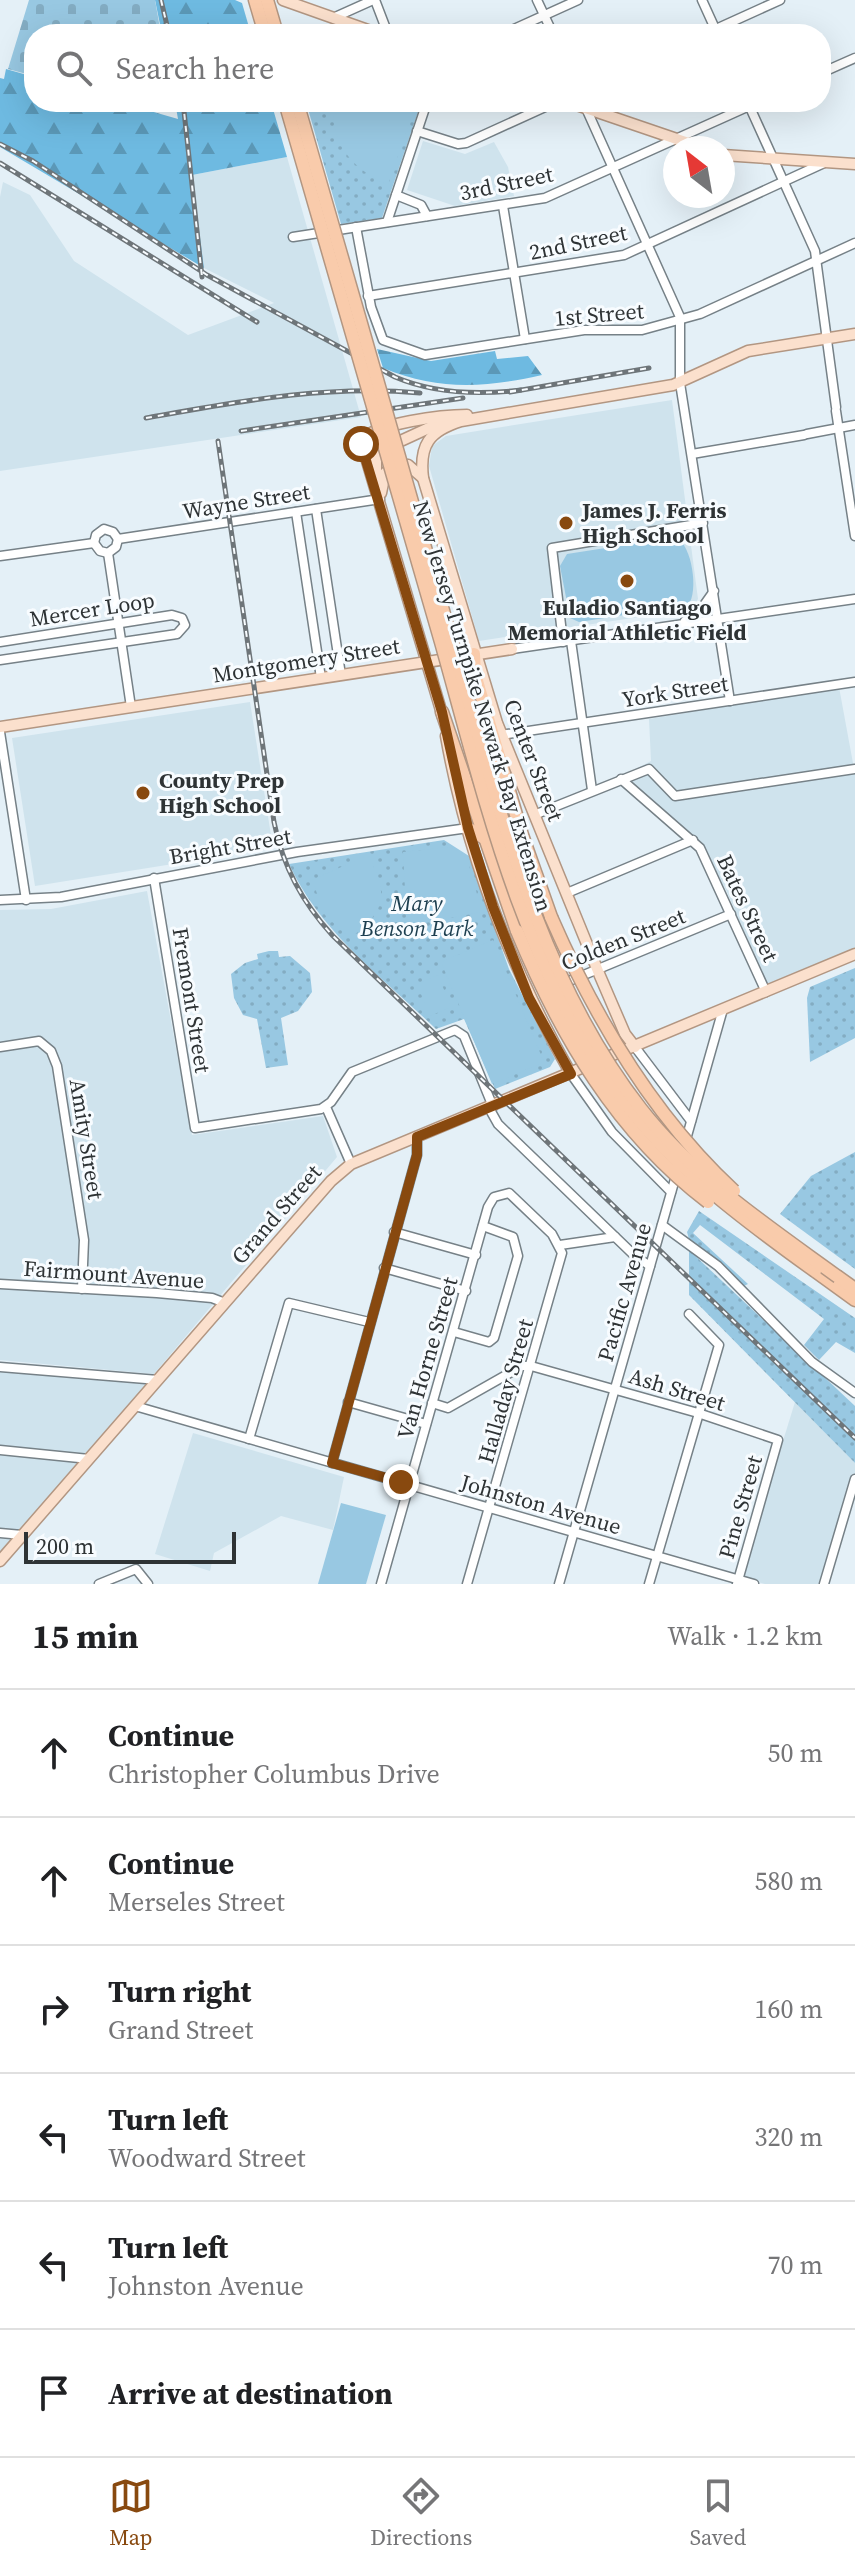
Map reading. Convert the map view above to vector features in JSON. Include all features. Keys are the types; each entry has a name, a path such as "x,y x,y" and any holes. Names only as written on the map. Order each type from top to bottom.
{"highway":[{"path":"255,0 262,24"},
{"path":"267,0 274,24"},
{"name":"New Jersey Turnpike Newark Bay Extension","path":"288,112 498,842 547,969 595,1060 652,1137 715,1197 855,1300"},
{"name":"New Jersey Turnpike Newark Bay Extension","path":"300,112 505,826 559,970 613,1069 661,1133 722,1191 855,1289"},
{"path":"474,654 475,674 551,917 594,1009 677,1130 734,1191 838,1277"},
{"path":"442,712 461,758 484,838 517,931 560,1025 598,1087 635,1135 699,1195 745,1230 815,1271"},
{"path":"468,828 484,838"}],"main road":[{"path":"283,0 350,24"},
{"path":"604,112 668,136"},
{"path":"735,156 826,163 854,160"},
{"path":"423,478 421,456 430,436 452,424 680,383 740,353 855,334"},
{"path":"380,499 375,470 381,450 439,423 473,415"},
{"path":"489,415 435,417 364,436 363,454 380,499 442,712 468,828 493,907 529,998 571,1074"},
{"path":"380,499 385,473 392,466 408,465 423,478"},
{"name":"Center Street","path":"423,478 501,735 597,970 625,1034 635,1047"},
{"name":"Montgomery Street","path":"0,730 512,649"},
{"name":"Grand Street","path":"0,1561 331,1181 351,1164 855,954"}],"street":[{"path":"333,18 374,0 384,24"},
{"path":"537,0 548,24"},
{"path":"525,24 578,0"},
{"path":"702,0 712,24"},
{"path":"732,24 780,0"},
{"path":"831,69 855,58"},
{"path":"387,222 424,112"},
{"path":"417,131 458,144 466,143 534,112"},
{"path":"588,112 680,320 680,383 730,701"},
{"name":"3rd Street","path":"682,136 733,112"},
{"path":"755,112 816,261 855,536"},
{"name":"3rd Street","path":"293,237 545,198 663,145"},
{"name":"2nd Street","path":"368,296 624,255 826,163"},
{"path":"396,195 421,205 427,216"},
{"path":"503,206 525,339"},
{"path":"356,227 368,296"},
{"name":"1st Street","path":"368,296 382,338 425,355 590,330 642,330 680,320 855,243"},
{"path":"692,454 855,425"},
{"name":"Wayne Street","path":"0,556 94,543 96,535 104,529 113,532 118,539 380,499"},
{"path":"316,509 341,675"},
{"path":"296,512 321,678"},
{"path":"592,790 577,683 552,548 703,523"},
{"path":"108,553 116,547 118,539"},
{"path":"94,543 100,551 108,553"},
{"path":"108,553 131,707"},
{"path":"675,625 697,615 714,590"},
{"name":"Montgomery Street","path":"512,649 855,599"},
{"name":"Mercer Loop","path":"0,642 175,615 185,623 183,631 177,634 0,660"},
{"name":"York Street","path":"501,735 855,682"},
{"path":"0,730 26,900"},
{"path":"534,815 649,769 675,796 855,769"},
{"name":"Bates Street","path":"621,779 700,848 766,992"},
{"name":"Bright Street","path":"0,900 76,894 297,852 468,828"},
{"path":"567,893 693,840"},
{"name":"Fremont Street","path":"154,878 195,1128 326,1107"},
{"name":"Colden Street","path":"529,998 731,914"},
{"name":"Pacific Avenue","path":"559,1584 723,1009"},
{"path":"351,1164 326,1107 352,1072 458,1030 464,1036 498,1124 615,1237 650,1266"},
{"name":"Amity Street","path":"0,1047 39,1041 51,1051 57,1066 85,1248 82,1289"},
{"path":"635,1047 691,1121"},
{"path":"571,1074 612,1132 671,1192"},
{"path":"332,1463 417,1155 417,1137"},
{"name":"Van Horne Street","path":"381,1584 483,1226 494,1197 502,1193 516,1196 561,1249"},
{"path":"662,1225 718,1266 812,1362 855,1393"},
{"path":"454,1332 489,1342 494,1338 518,1256 513,1237 483,1226"},
{"path":"394,1232 476,1255"},
{"path":"561,1249 615,1237"},
{"name":"Halladay Street","path":"467,1584 531,1366 561,1249"},
{"path":"384,1268 466,1291"},
{"name":"Fairmount Avenue","path":"0,1284 212,1298 225,1303"},
{"path":"249,1439 289,1303 369,1322"},
{"path":"649,1584 718,1340 689,1314"},
{"path":"432,1403 448,1408 522,1366 531,1366"},
{"name":"Ash Street","path":"531,1366 698,1413 778,1440"},
{"path":"0,1367 158,1380"},
{"path":"348,1402 426,1424"},
{"name":"Johnston Avenue","path":"135,1406 738,1582 754,1584"},
{"name":"Pine Street","path":"738,1582 778,1440"},
{"path":"0,1450 89,1459"},
{"path":"824,1584 855,1479"},
{"path":"0,1533 22,1535"},
{"path":"99,1584 136,1569 148,1584"}],"shaded area":[{"path":"423,141 465,154 494,142 508,167 514,196 455,206 407,190"},
{"path":"287,157 361,417 0,471 0,197 3,182 30,195 74,261 188,335 274,303 204,268 192,175"},
{"name":"James J. Ferris High School","path":"672,400 698,599 692,609 479,641 429,466 432,446 446,436"},
{"path":"839,687 855,774 855,950 768,986 726,890 702,846 620,777 651,761 649,719"},
{"name":"County Prep High School","path":"250,702 273,848 35,886 12,738"},
{"path":"147,891 192,1135 323,1116 337,1157 154,1374 0,1360 0,910 51,909"},
{"path":"0,1369 151,1382 0,1553"},
{"path":"795,1402 855,1463 855,1473 823,1584 765,1584 741,1577"},
{"path":"193,1433 344,1477 333,1530 281,1516 214,1553 210,1571 155,1554"}],"green space":[{"path":"29,0 155,0 159,24 24,24 24,73 8,69"},
{"path":"155,0 235,0 242,3 248,24 160,24"},
{"path":"6,69 24,74 24,112 154,112 178,119 177,112 274,112 287,157 192,175 204,268 0,147 0,78 4,79"},
{"path":"309,112 418,112 382,218 341,224"},
{"path":"333,112 413,112 388,185 354,163 339,142"},
{"path":"377,349 431,361 495,351 497,359 528,356 542,375 481,385 423,381 383,368"},
{"name":"Euladio Santiago Memorial Athletic Field","path":"676,537 686,549 692,569 693,590 688,605 579,622 570,618 560,566 567,554"},
{"name":"Mary Benson Park","path":"444,840 469,856 509,969 555,1059 550,1067 495,1089 464,1019 436,1029 335,933 302,889 289,864"},
{"path":"450,847 467,858 482,912 413,925 406,909 403,852"},
{"path":"368,855 379,881 380,901 371,920 350,938 325,915 312,880"},
{"path":"493,940 544,1062 492,1084 441,962"},
{"path":"278,951 279,957 290,956 310,973 312,992 298,1011 281,1018 288,1065 266,1068 257,1019 243,1015 234,998 231,974 245,963 258,959 257,954"},
{"path":"855,968 855,1038 810,1062 807,998 810,987"},
{"path":"438,975 451,1007 430,1016 417,984"},
{"path":"855,1152 855,1269 780,1214 811,1176"},
{"path":"699,1211 855,1318 855,1353 836,1342 819,1360 804,1345 824,1319 700,1225 693,1233 748,1284 744,1286 689,1239 687,1232"},
{"path":"689,1250 855,1406 855,1463 689,1295"},
{"path":"341,1503 386,1515 366,1584 318,1584"}],"railway":[{"path":"161,0 167,24"},
{"path":"184,112 202,277"},
{"path":"0,144 33,161 207,275 395,377 426,387 457,392 521,390"},
{"path":"0,163 257,322"},
{"path":"510,392 649,368"},
{"path":"146,418 317,393 420,393"},
{"path":"241,431 463,398"},
{"path":"218,441 274,822 288,869 303,897 333,936 855,1438"}],"place":[{"name":"James J. Ferris High School","path":"566,523"},
{"name":"Euladio Santiago Memorial Athletic Field","path":"627,581"},
{"name":"County Prep High School","path":"143,793"}],"route":[{"path":"361,444 442,712 468,828 493,907 529,998 571,1074 417,1137 417,1155 332,1463 401,1482"}]}
